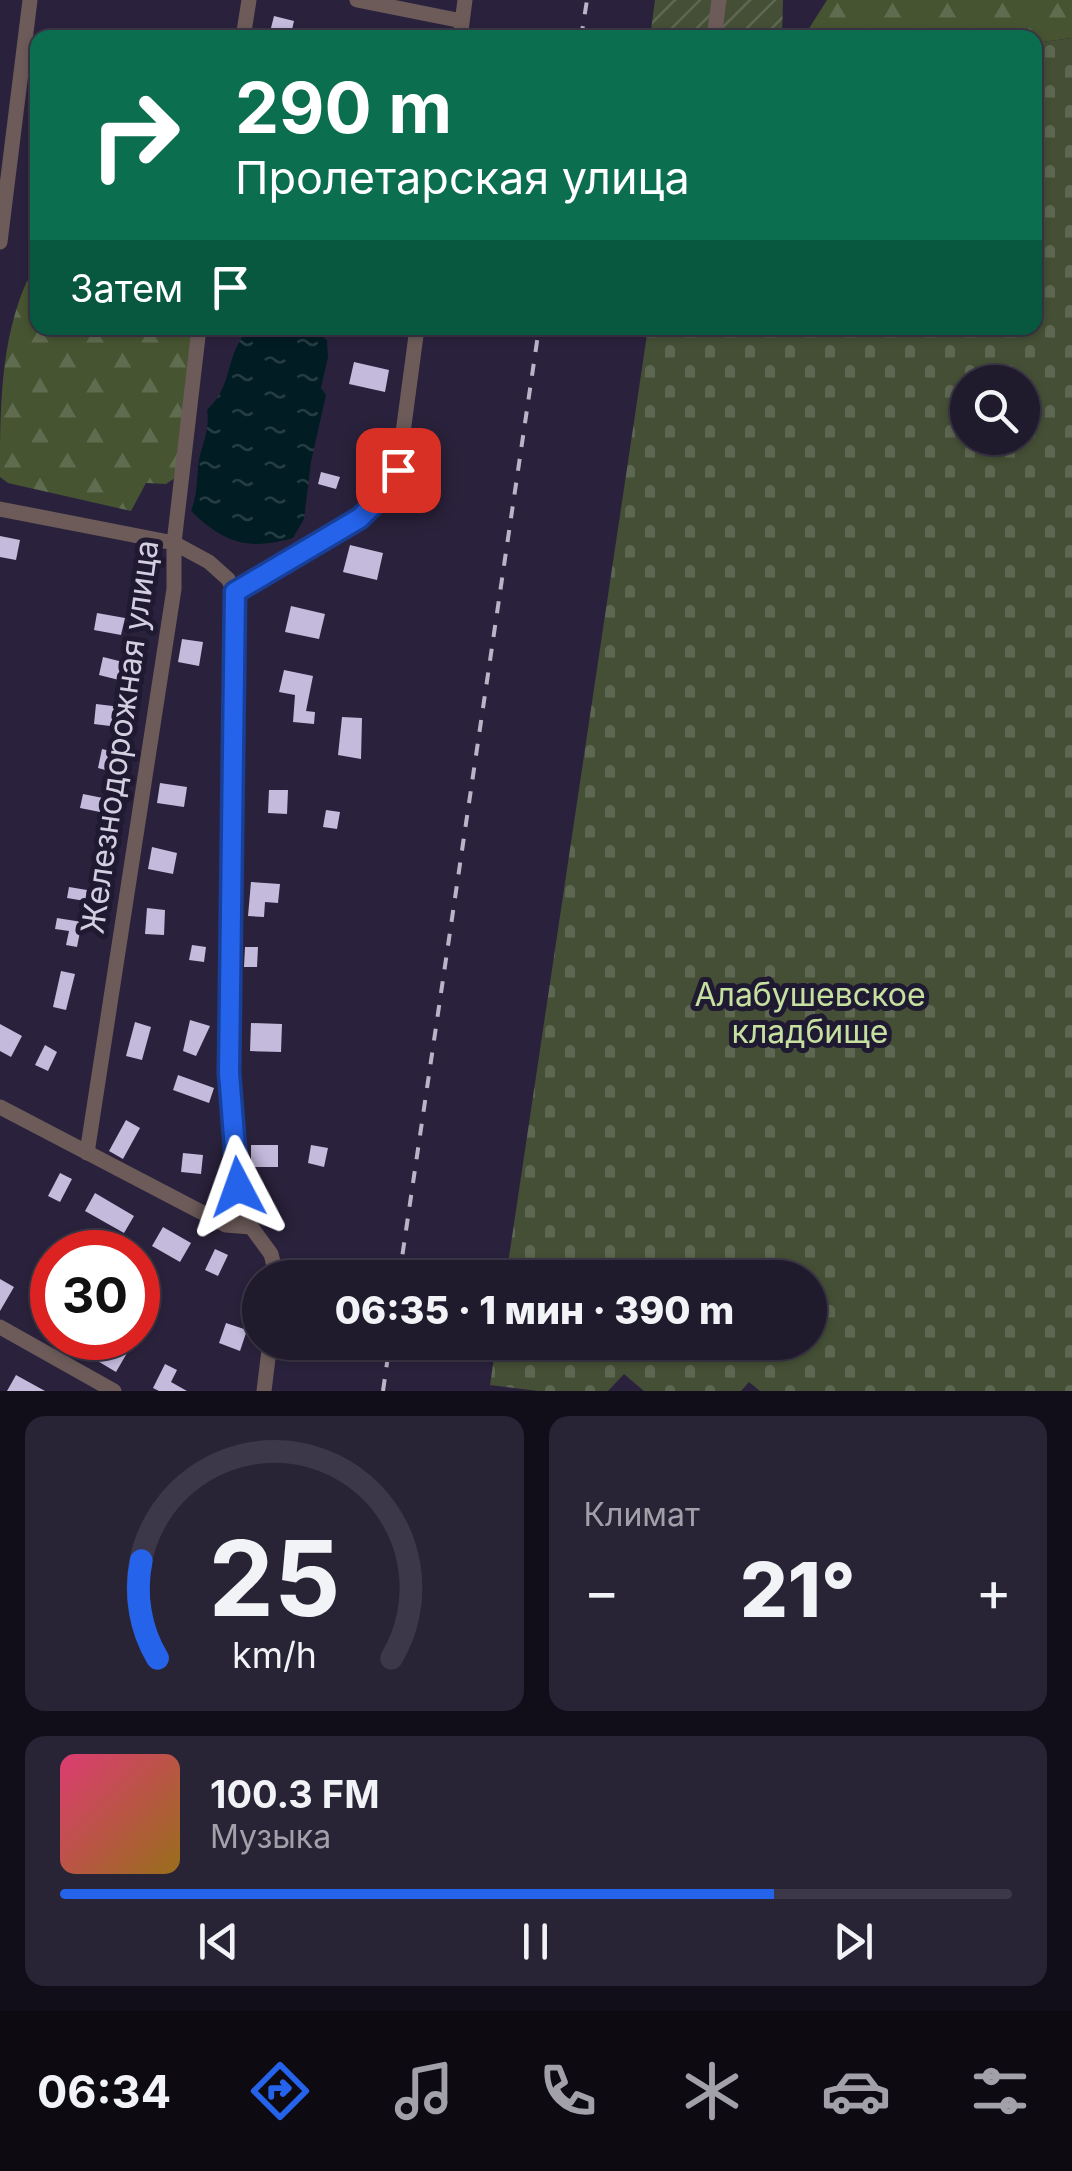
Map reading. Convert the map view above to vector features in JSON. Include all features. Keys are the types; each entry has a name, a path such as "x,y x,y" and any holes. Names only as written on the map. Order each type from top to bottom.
{"street":[{"path":"0,242 30,0"},
{"path":"244,30 249,0"},
{"path":"356,0 461,30 465,0"},
{"path":"715,30 720,0"},
{"name":"Железнодорожная улица","path":"87,1154 174,589 174,544 198,335"},
{"path":"235,592 360,518 390,488 398,470 417,335"},
{"path":"0,509 174,544 209,562 228,579 235,592 229,1073 244,1217 272,1260"},
{"path":"0,1106 226,1226 251,1227"},
{"path":"0,1327 114,1391"},
{"path":"264,1391 268,1360"}],"green space":[{"path":"655,0 783,0 782,30 651,30"},
{"path":"827,0 1072,0 1072,38 1042,42 1042,30 808,30"},
{"name":"Алабушевское кладбище","path":"1072,38 1072,1391 760,1391 749,1382 741,1391 644,1391 624,1374 608,1391 538,1391 490,1385 494,1360 827,1360 827,1260 509,1260 647,335 1042,335 1042,42"},
{"path":"30,280 30,335 198,335 175,478 166,484 146,483 131,511 8,483 0,477 1,402 7,352"}],"water":[{"path":"244,335 321,335 327,340 328,357 321,388 326,395 311,462 304,519 293,538 263,544 226,537 191,511 207,430 207,410 222,390"}],"building":[{"path":"274,16 294,21 292,30 270,30"},
{"path":"354,362 389,370 385,392 349,384"},
{"path":"321,472 340,477 336,489 318,484"},
{"path":"0,536 20,540 16,560 0,557"},
{"path":"350,545 383,553 377,580 343,572"},
{"path":"291,606 325,614 319,639 285,632"},
{"path":"97,613 125,618 121,635 94,630"},
{"path":"182,639 203,642 199,666 178,662"},
{"path":"103,657 127,663 123,681 99,675"},
{"path":"284,670 313,676 306,711 315,712 314,724 293,722 295,695 279,692"},
{"path":"96,704 121,707 118,727 94,724"},
{"path":"342,717 362,718 361,759 338,755"},
{"path":"102,749 114,752 109,771 98,768"},
{"path":"160,783 187,787 184,807 157,803"},
{"path":"269,790 288,790 287,814 268,813"},
{"path":"83,794 103,798 100,812 80,808"},
{"path":"326,810 340,812 337,829 323,827"},
{"path":"152,847 177,853 173,874 148,869"},
{"path":"251,882 280,884 278,903 265,902 264,917 248,916"},
{"path":"69,887 87,890 85,901 67,898"},
{"path":"147,908 165,910 164,935 145,934"},
{"path":"57,918 82,922 77,947 66,945 69,931 55,929"},
{"path":"192,945 206,947 204,962 189,960"},
{"path":"245,947 258,947 257,967 244,967"},
{"path":"61,971 75,974 66,1010 53,1007"},
{"path":"190,1020 210,1026 196,1056 183,1051"},
{"path":"135,1022 151,1027 142,1060 126,1056"},
{"path":"251,1023 282,1024 281,1052 250,1051"},
{"path":"0,1024 22,1036 11,1057 0,1051"},
{"path":"45,1045 57,1052 48,1071 35,1065"},
{"path":"178,1075 214,1088 209,1103 173,1090"},
{"path":"126,1120 140,1128 123,1159 109,1151"},
{"path":"251,1145 278,1145 278,1167 251,1167"},
{"path":"311,1145 328,1148 324,1167 308,1163"},
{"path":"183,1153 203,1155 201,1174 181,1172"},
{"path":"60,1173 72,1179 60,1202 48,1196"},
{"path":"95,1193 134,1216 126,1230 119,1230 85,1211"},
{"path":"163,1227 191,1243 180,1262 160,1251"},
{"path":"215,1249 228,1255 218,1276 205,1270"},
{"path":"0,1279 14,1287 0,1311"},
{"path":"226,1323 242,1328 240,1351 219,1343"},
{"path":"96,1360 123,1360 116,1372"},
{"path":"165,1364 177,1370 171,1382 187,1391 153,1388"},
{"path":"16,1375 45,1391 7,1391"}],"railway":[{"path":"582,30 587,0"},
{"path":"402,1260 538,335"},
{"path":"383,1391 387,1360"}],"route":[{"path":"238,1187 229,1073 235,592 360,518 390,488 398,470"}]}
